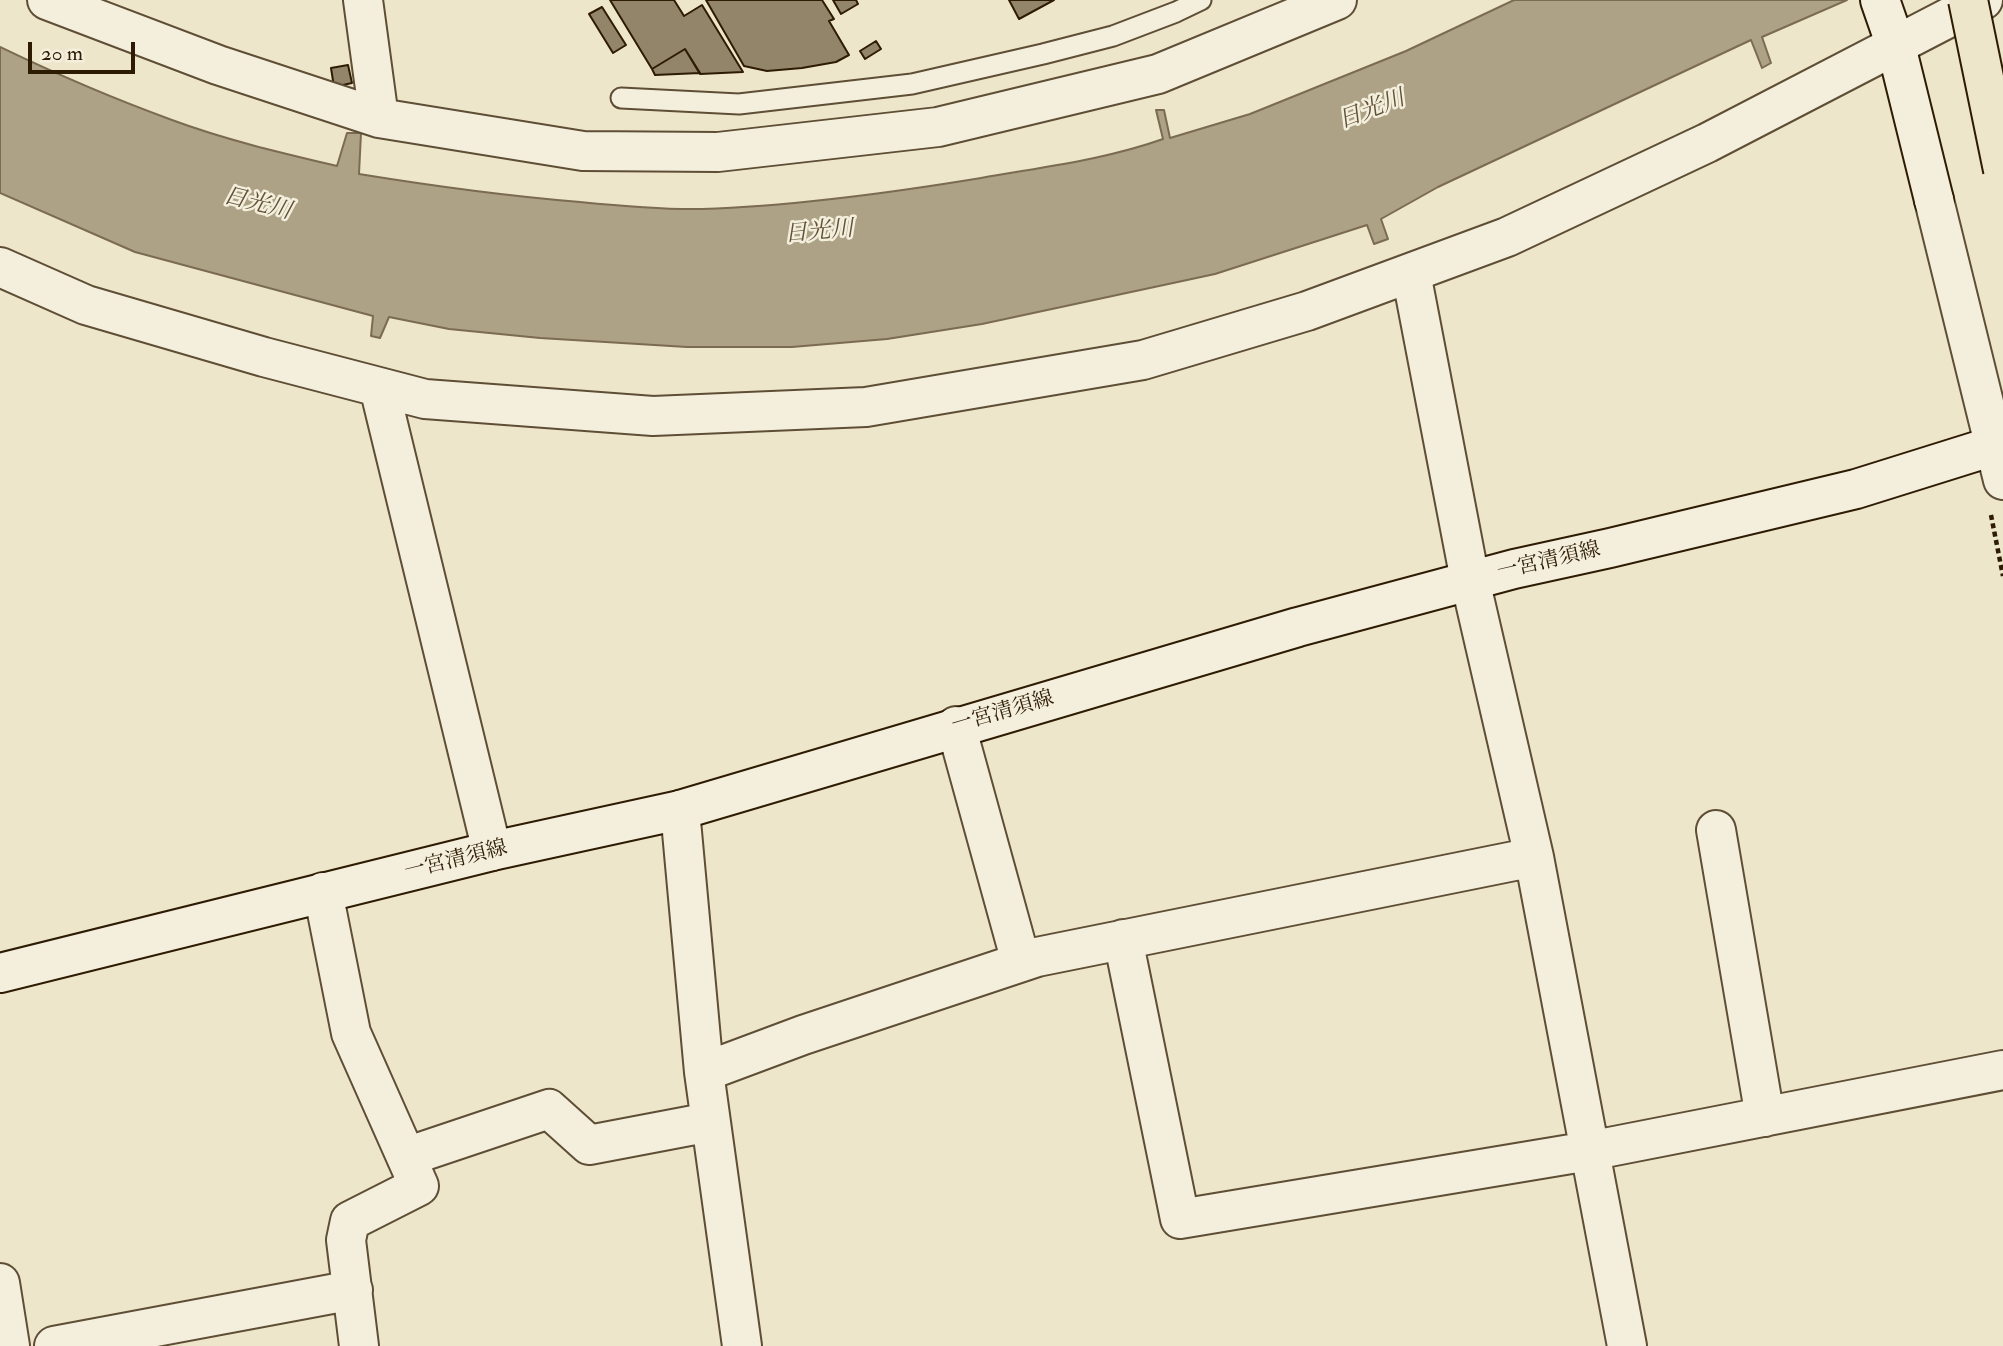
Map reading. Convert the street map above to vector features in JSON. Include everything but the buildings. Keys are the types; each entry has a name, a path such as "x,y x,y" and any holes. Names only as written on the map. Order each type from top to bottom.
{"highway":[{"path":"1968,0 2003,170"}],"street":[{"path":"47,0 218,65 379,118 583,151 718,152 938,127 1158,74 1337,0"},
{"path":"363,0 379,118"},
{"path":"1880,0 1896,46 2000,456"},
{"path":"0,267 86,305 264,357 425,399 653,416 866,407 1143,359 1307,311 1507,237 1707,143 1983,0"},
{"path":"1411,273 1470,580 1534,857 1627,1346"},
{"path":"379,387 492,851"},
{"name":"一宮清須線","path":"0,973 492,851 680,810 879,752 956,726 1198,658 1298,626 1470,580 2000,456"},
{"path":"956,726 1021,962"},
{"path":"680,810 704,1072 742,1346"},
{"path":"1716,830 1765,1117"},
{"path":"704,1072 803,1035 1021,962 1534,857"},
{"path":"323,892 351,1033 419,1186 351,1221 346,1240 359,1346"},
{"path":"1123,939 1180,1219 1589,1151 2003,1070"},
{"path":"406,1157 549,1109 589,1145 710,1122"},
{"path":"0,1283 10,1346"},
{"path":"54,1346 352,1290"}],"lane":[{"path":"621,98 739,104 912,84 1113,36 1201,0"}],"water":[{"name":"日光川","path":"1514,0 1847,0 1762,37 1771,63 1762,68 1751,40 1438,187 1381,219 1388,239 1374,244 1367,225 1215,274 982,324 887,339 792,347 687,347 540,338 449,329 389,317 380,338 371,336 373,316 135,252 0,193 0,47 85,86 172,120 233,140 316,161 337,166 347,133 361,133 359,174 525,197 641,207 702,209 877,194 1096,158 1163,139 1156,110 1164,110 1170,138 1250,114 1406,51"}]}
